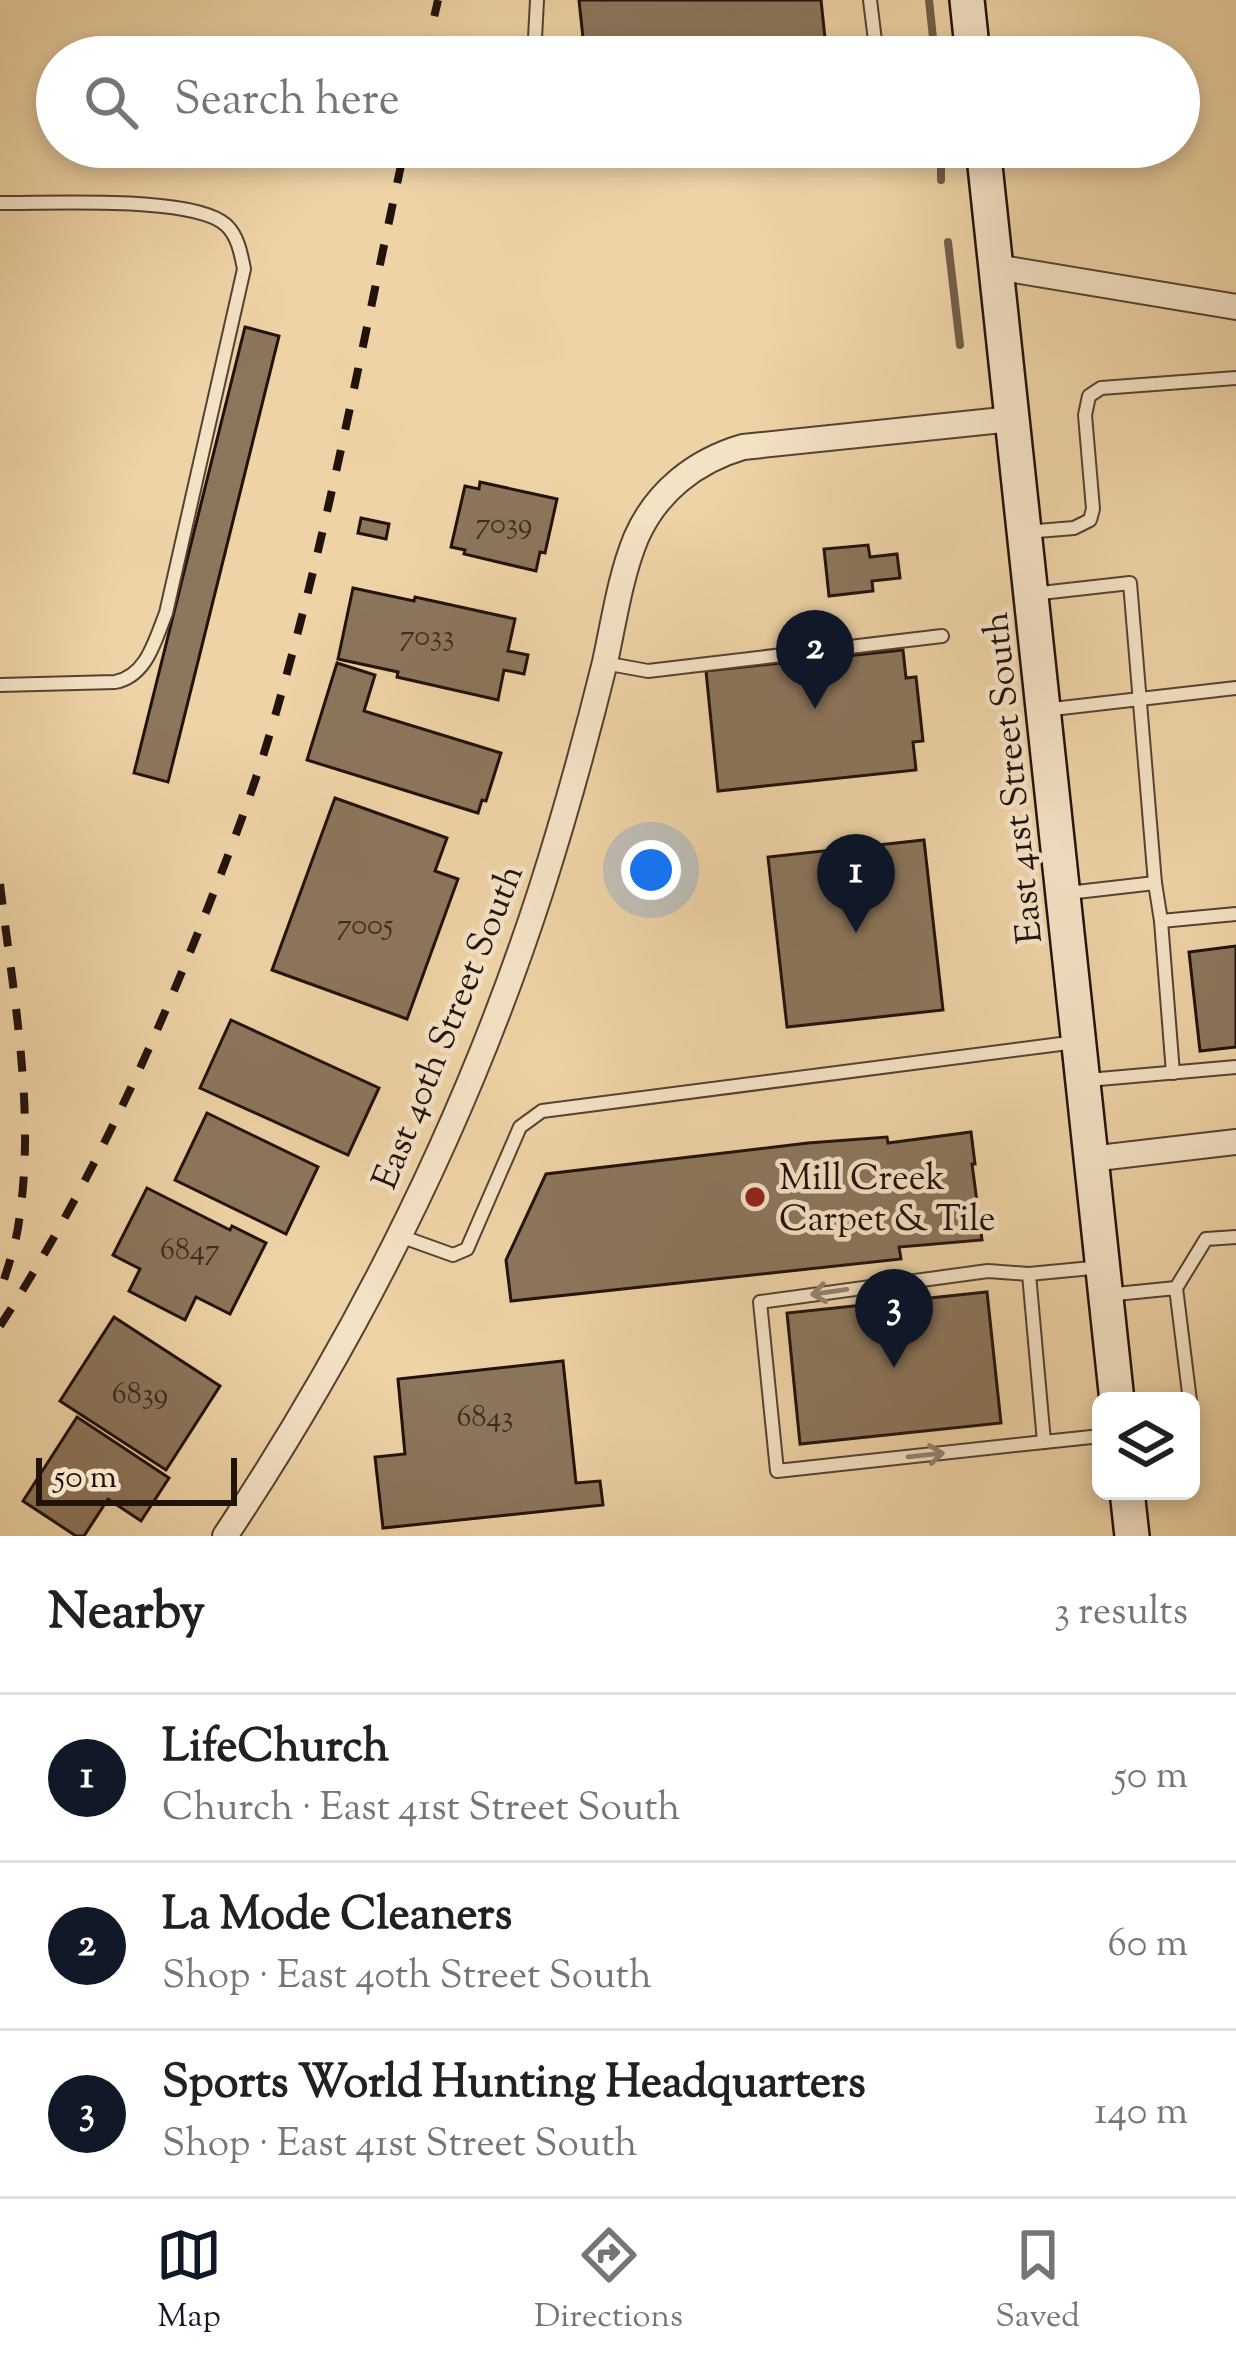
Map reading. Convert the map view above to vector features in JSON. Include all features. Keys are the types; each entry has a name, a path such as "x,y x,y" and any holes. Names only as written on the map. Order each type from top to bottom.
{"main road":[{"path":"967,0 971,36"},
{"name":"East 41st Street South","path":"985,168 1116,1392"},
{"path":"1128,1500 1132,1536"}],"street":[{"path":"996,267 1236,307"},
{"name":"East 40th Street South","path":"225,1536 326,1376 400,1236 464,1095 501,1005 565,813 625,571 652,508 688,472 743,447 1012,419"},
{"path":"1090,1159 1236,1142"}],"lane":[{"path":"535,36 537,0"},
{"path":"870,0 874,36"},
{"path":"0,203 167,205 203,213 227,226 239,245 244,269 166,613 146,660 131,679 115,682 0,685"},
{"path":"1024,532 1074,528 1090,520 1093,509 1084,415 1089,395 1101,388 1236,378"},
{"path":"1030,594 1130,583 1173,1072"},
{"path":"604,663 648,670 942,636"},
{"path":"1043,710 1236,688"},
{"path":"1062,894 1155,883"},
{"path":"1161,921 1236,914"},
{"path":"400,1236 453,1255 467,1249 520,1127 542,1111 1077,1042"},
{"path":"1081,1081 1236,1067"},
{"path":"1189,1392 1176,1288 1206,1239 1236,1237"},
{"path":"1092,1437 777,1471 760,1301 988,1270 1176,1288"},
{"path":"1028,1274 1044,1442"}],"building":[{"path":"579,0 821,0 825,36 583,36"},
{"path":"245,327 279,336 168,782 134,773"},
{"path":"480,482 557,499 545,553 540,552 536,571 451,547 465,486 479,489"},
{"path":"361,518 389,524 386,539 358,533"},
{"path":"868,545 870,557 897,554 900,578 872,581 873,591 829,596 824,549"},
{"path":"353,588 515,619 508,651 528,655 524,674 504,670 498,700 338,659"},
{"path":"903,650 906,678 916,677 923,741 913,742 916,770 718,791 706,671"},
{"path":"337,663 375,675 364,711 501,753 478,813 307,760"},
{"path":"335,798 447,838 435,871 458,879 407,1019 272,970"},
{"path":"924,840 943,1010 787,1027 768,857"},
{"path":"1236,946 1236,1047 1200,1051 1189,952"},
{"path":"231,1020 379,1088 348,1155 200,1088"},
{"path":"207,1113 318,1167 286,1234 175,1180"},
{"name":"Mill Creek Carpet & Tile","path":"971,1132 982,1240 899,1247 901,1259 511,1301 506,1260 546,1174 808,1143 887,1137 888,1143"},
{"path":"147,1188 266,1243 230,1314 196,1297 185,1320 129,1291 140,1269 113,1255"},
{"path":"987,1292 1001,1423 800,1444 787,1313"},
{"path":"114,1317 220,1386 166,1470 60,1401"},
{"path":"563,1361 576,1483 600,1481 603,1505 383,1528 375,1457 405,1454 398,1379"},
{"path":"77,1417 169,1478 141,1521 108,1499 84,1536 76,1536 23,1501"}],"waterway":[{"path":"929,0 933,36"},
{"path":"941,168 941,180"},
{"path":"948,242 960,345"}],"railway":[{"path":"430,36 438,0"},
{"path":"0,1326 59,1228 136,1077 249,798 311,580 401,168"},
{"path":"0,884 21,1052 25,1137 18,1230 0,1293"}],"place":[{"name":"La Mode Cleaners","path":"815,709"},
{"name":"LifeChurch","path":"856,933"},
{"name":"Mill Creek Carpet & Tile","path":"755,1197"},
{"name":"Sports World Hunting Headquarters","path":"894,1368"}]}
